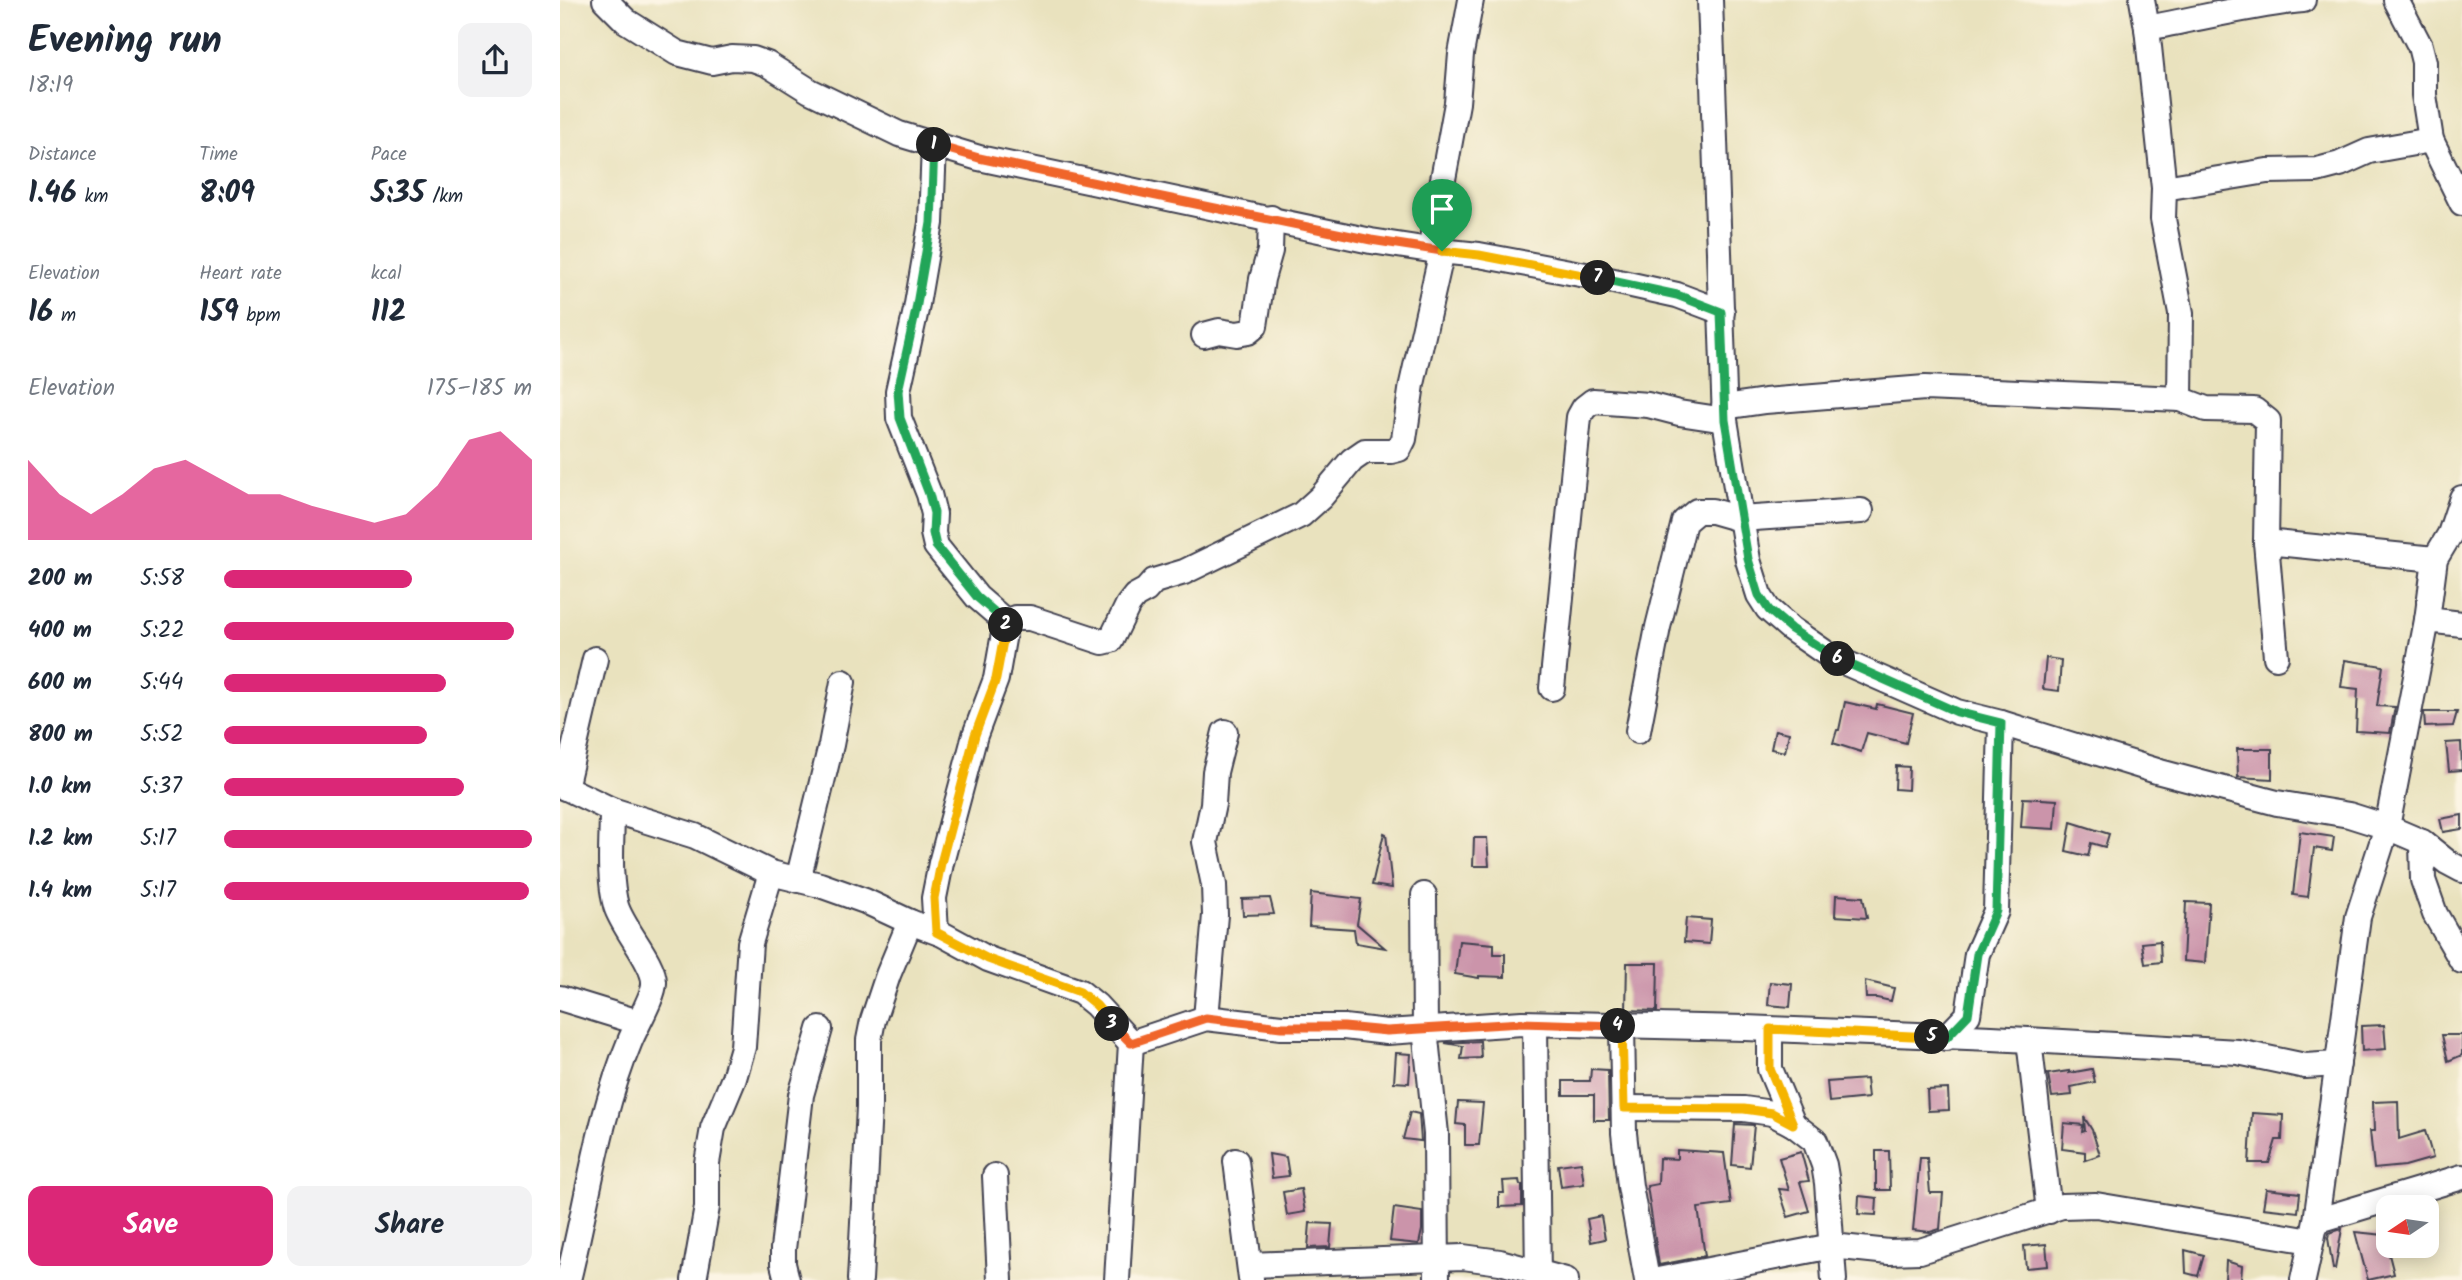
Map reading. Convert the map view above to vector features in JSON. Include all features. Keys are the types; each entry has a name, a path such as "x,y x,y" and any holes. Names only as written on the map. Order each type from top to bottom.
{"street":[{"path":"605,0 626,21 677,53 712,62 732,58 753,59 767,64 810,91 899,134 979,158 1371,240 1479,255 1591,276 1677,295 1721,312"},
{"path":"1006,622 1015,618 1030,618 1103,642 1111,640 1128,604 1154,581 1184,572 1301,515 1321,497 1352,460 1365,451 1399,449 1404,439 1436,251 1457,103 1461,54 1471,0"},
{"path":"1710,0 1725,414 1748,559 1759,595 1769,610 1830,656 1957,712 2173,776 2277,803 2349,815 2422,842 2462,870"},
{"path":"2142,0 2164,188 2163,219 2182,313 2180,399"},
{"path":"2147,28 2256,5 2302,0"},
{"path":"2396,0 2420,46 2424,62 2424,95 2431,140 2462,203"},
{"path":"2164,188 2267,172 2316,170 2340,164 2368,151 2431,140"},
{"path":"934,145 931,223 898,391 900,418 929,494 934,513 933,533 936,546 977,597 1006,622"},
{"path":"1204,335 1219,331 1237,334 1248,332 1255,326 1262,279 1270,251 1270,218"},
{"path":"1552,688 1579,417 1584,408 1593,401 1725,414 1765,401 1925,388 2180,399 2206,409 2254,410 2268,421 2266,542 2276,657"},
{"path":"2303,1280 2313,1231 2358,917 2387,827 2427,620 2435,559 2450,534 2462,498"},
{"path":"1638,731 1658,627 1684,522 1697,511 1712,511 1740,519 1861,511"},
{"path":"2266,542 2435,559"},
{"path":"2427,620 2462,624"},
{"path":"936,932 934,898 941,863 975,735 996,679 1006,622"},
{"path":"595,659 562,786 612,810 695,836 771,873 865,901 936,932 988,959 1080,992 1096,1005 1131,1043 1117,1280"},
{"path":"798,880 831,745 843,682"},
{"path":"1946,1038 1968,1015 1977,954 1996,911 2001,723"},
{"path":"1206,1018 1215,915 1214,885 1205,842 1225,732"},
{"path":"569,1280 607,1103 654,987 653,974 616,906 612,810"},
{"path":"2422,842 2423,880 2435,914 2462,961"},
{"path":"694,1280 707,1207 707,1163 713,1128 734,1078 743,1047 750,943 771,873"},
{"path":"1424,895 1426,1029 1436,1134 1437,1269"},
{"path":"860,1280 869,1107 869,1040 888,975 910,922"},
{"path":"560,998 638,1022"},
{"path":"1968,1015 1993,1038"},
{"path":"1131,1043 1206,1018 1281,1027 1344,1027 1387,1031 1535,1024 1770,1029 1993,1038 2238,1052 2305,1066 2338,1064"},
{"path":"1535,1024 1537,1276"},
{"path":"1622,1026 1630,1186 1647,1280"},
{"path":"787,1280 783,1249 801,1095 820,1029"},
{"path":"1770,1029 1770,1069 1793,1124"},
{"path":"2029,1040 2049,1210"},
{"path":"1624,1108 1744,1109 1772,1113 1793,1124 1815,1141 1824,1166 1834,1280"},
{"path":"1236,1161 1251,1273 1313,1261 1358,1271 1437,1269 1463,1257 1500,1262 1537,1276 1566,1280"},
{"path":"995,1176 1000,1280"},
{"path":"1658,1280 1832,1246 1889,1252 1920,1251 2076,1204 2313,1231 2462,1177"}],"building":[{"path":"2046,658 2061,660 2059,691 2043,689"},
{"path":"2345,660 2383,666 2377,706 2395,707 2390,733 2356,731 2358,689 2341,687"},
{"path":"1845,702 1876,709 1877,704 1913,713 1906,743 1867,733 1861,752 1833,743 1839,730"},
{"path":"2424,712 2457,712 2453,726 2425,727"},
{"path":"1775,730 1789,733 1785,752 1771,749"},
{"path":"2461,742 2462,770 2449,771 2446,743"},
{"path":"2237,749 2272,749 2272,779 2238,777"},
{"path":"1896,766 1909,767 1908,790 1895,789"},
{"path":"2023,798 2057,800 2055,829 2021,827"},
{"path":"2462,815 2462,829 2443,832 2440,819"},
{"path":"2071,822 2109,834 2105,847 2091,843 2088,856 2066,851"},
{"path":"2300,832 2334,837 2332,851 2314,848 2308,897 2293,895"},
{"path":"1384,833 1386,834 1392,888 1372,885"},
{"path":"1474,838 1487,838 1489,866 1473,866"},
{"path":"1311,893 1361,899 1357,924 1385,948 1356,943 1354,929 1309,926"},
{"path":"1836,895 1863,897 1867,918 1835,916"},
{"path":"1270,898 1274,914 1243,915 1242,899"},
{"path":"2186,902 2209,903 2205,963 2183,961"},
{"path":"1686,918 1711,920 1709,944 1684,942"},
{"path":"1459,941 1494,944 1494,954 1505,954 1505,977 1479,978 1455,974"},
{"path":"2160,941 2161,962 2145,964 2142,943"},
{"path":"1627,963 1658,963 1657,1011 1626,1010"},
{"path":"1865,981 1894,988 1891,1001 1866,998"},
{"path":"1770,982 1792,984 1790,1007 1768,1005"},
{"path":"2384,1025 2386,1049 2362,1051 2361,1026"},
{"path":"2442,1035 2462,1035 2462,1055 2448,1061"},
{"path":"1480,1041 1481,1058 1461,1059 1463,1046 1445,1043"},
{"path":"1396,1053 1411,1054 1409,1083 1394,1082"},
{"path":"1591,1069 1608,1070 1609,1120 1594,1120 1594,1095 1563,1095 1563,1081 1590,1081"},
{"path":"2092,1069 2095,1082 2071,1087 2072,1095 2052,1097 2048,1074"},
{"path":"1866,1079 1868,1098 1829,1102 1827,1082"},
{"path":"1948,1089 1949,1110 1928,1111 1927,1090"},
{"path":"2398,1101 2399,1139 2425,1131 2433,1158 2405,1166 2374,1169 2370,1131 2374,1131 2373,1102"},
{"path":"1458,1102 1483,1103 1479,1145 1465,1145 1465,1125 1456,1124"},
{"path":"1410,1112 1419,1114 1421,1141 1403,1139"},
{"path":"2252,1113 2283,1115 2282,1140 2276,1140 2269,1163 2249,1163"},
{"path":"2084,1117 2092,1130 2100,1155 2085,1160 2085,1152 2062,1149 2064,1123 2083,1125 2082,1132 2085,1131"},
{"path":"1735,1124 1754,1125 1750,1167 1732,1165"},
{"path":"1677,1150 1724,1153 1731,1204 1698,1208 1705,1256 1659,1265 1647,1186 1658,1184 1659,1158 1677,1159"},
{"path":"1876,1151 1889,1151 1890,1190 1876,1190"},
{"path":"1801,1152 1809,1181 1800,1182 1809,1211 1788,1217 1779,1189 1789,1190 1779,1158"},
{"path":"1269,1154 1286,1157 1289,1176 1272,1178"},
{"path":"1920,1158 1927,1158 1930,1193 1943,1193 1940,1229 1930,1232 1913,1230"},
{"path":"1581,1162 1584,1184 1561,1187 1558,1165"},
{"path":"1519,1180 1522,1185 1522,1206 1499,1207 1499,1193 1504,1193 1503,1181"},
{"path":"1301,1189 1305,1212 1287,1215 1283,1192"},
{"path":"2266,1189 2300,1193 2298,1212 2263,1208"},
{"path":"1859,1196 1877,1198 1876,1215 1858,1214"},
{"path":"1394,1208 1422,1212 1419,1244 1390,1241"},
{"path":"1601,1216 1605,1239 1591,1242 1587,1219"},
{"path":"1310,1223 1332,1224 1330,1247 1308,1248"},
{"path":"2342,1229 2335,1269 2333,1269 2329,1233"},
{"path":"2355,1232 2376,1234 2376,1258 2390,1258 2394,1274 2368,1280"},
{"path":"2046,1244 2048,1266 2026,1268 2024,1246"},
{"path":"2185,1250 2204,1255 2198,1276 2186,1273"},
{"path":"2226,1261 2242,1266 2241,1280 2225,1280"}],"route":[{"path":"934,145 979,158 1152,195 1371,240 1442,251 1479,255 1591,276 1677,295 1721,312 1725,420 1740,519 1759,595 1769,610 1830,656 1957,712 2001,723 1996,911 1977,954 1968,1015 1946,1038 1770,1029 1770,1069 1793,1124 1772,1113 1744,1109 1624,1108 1622,1026 1522,1023 1387,1031 1344,1027 1281,1027 1206,1018 1131,1043 1096,1005 1080,992 988,959 936,932 934,898 941,863 975,735 996,679 1006,622 977,597 936,546 933,533 934,513 929,494 900,418 898,391 910,342 931,223 934,145"}]}
